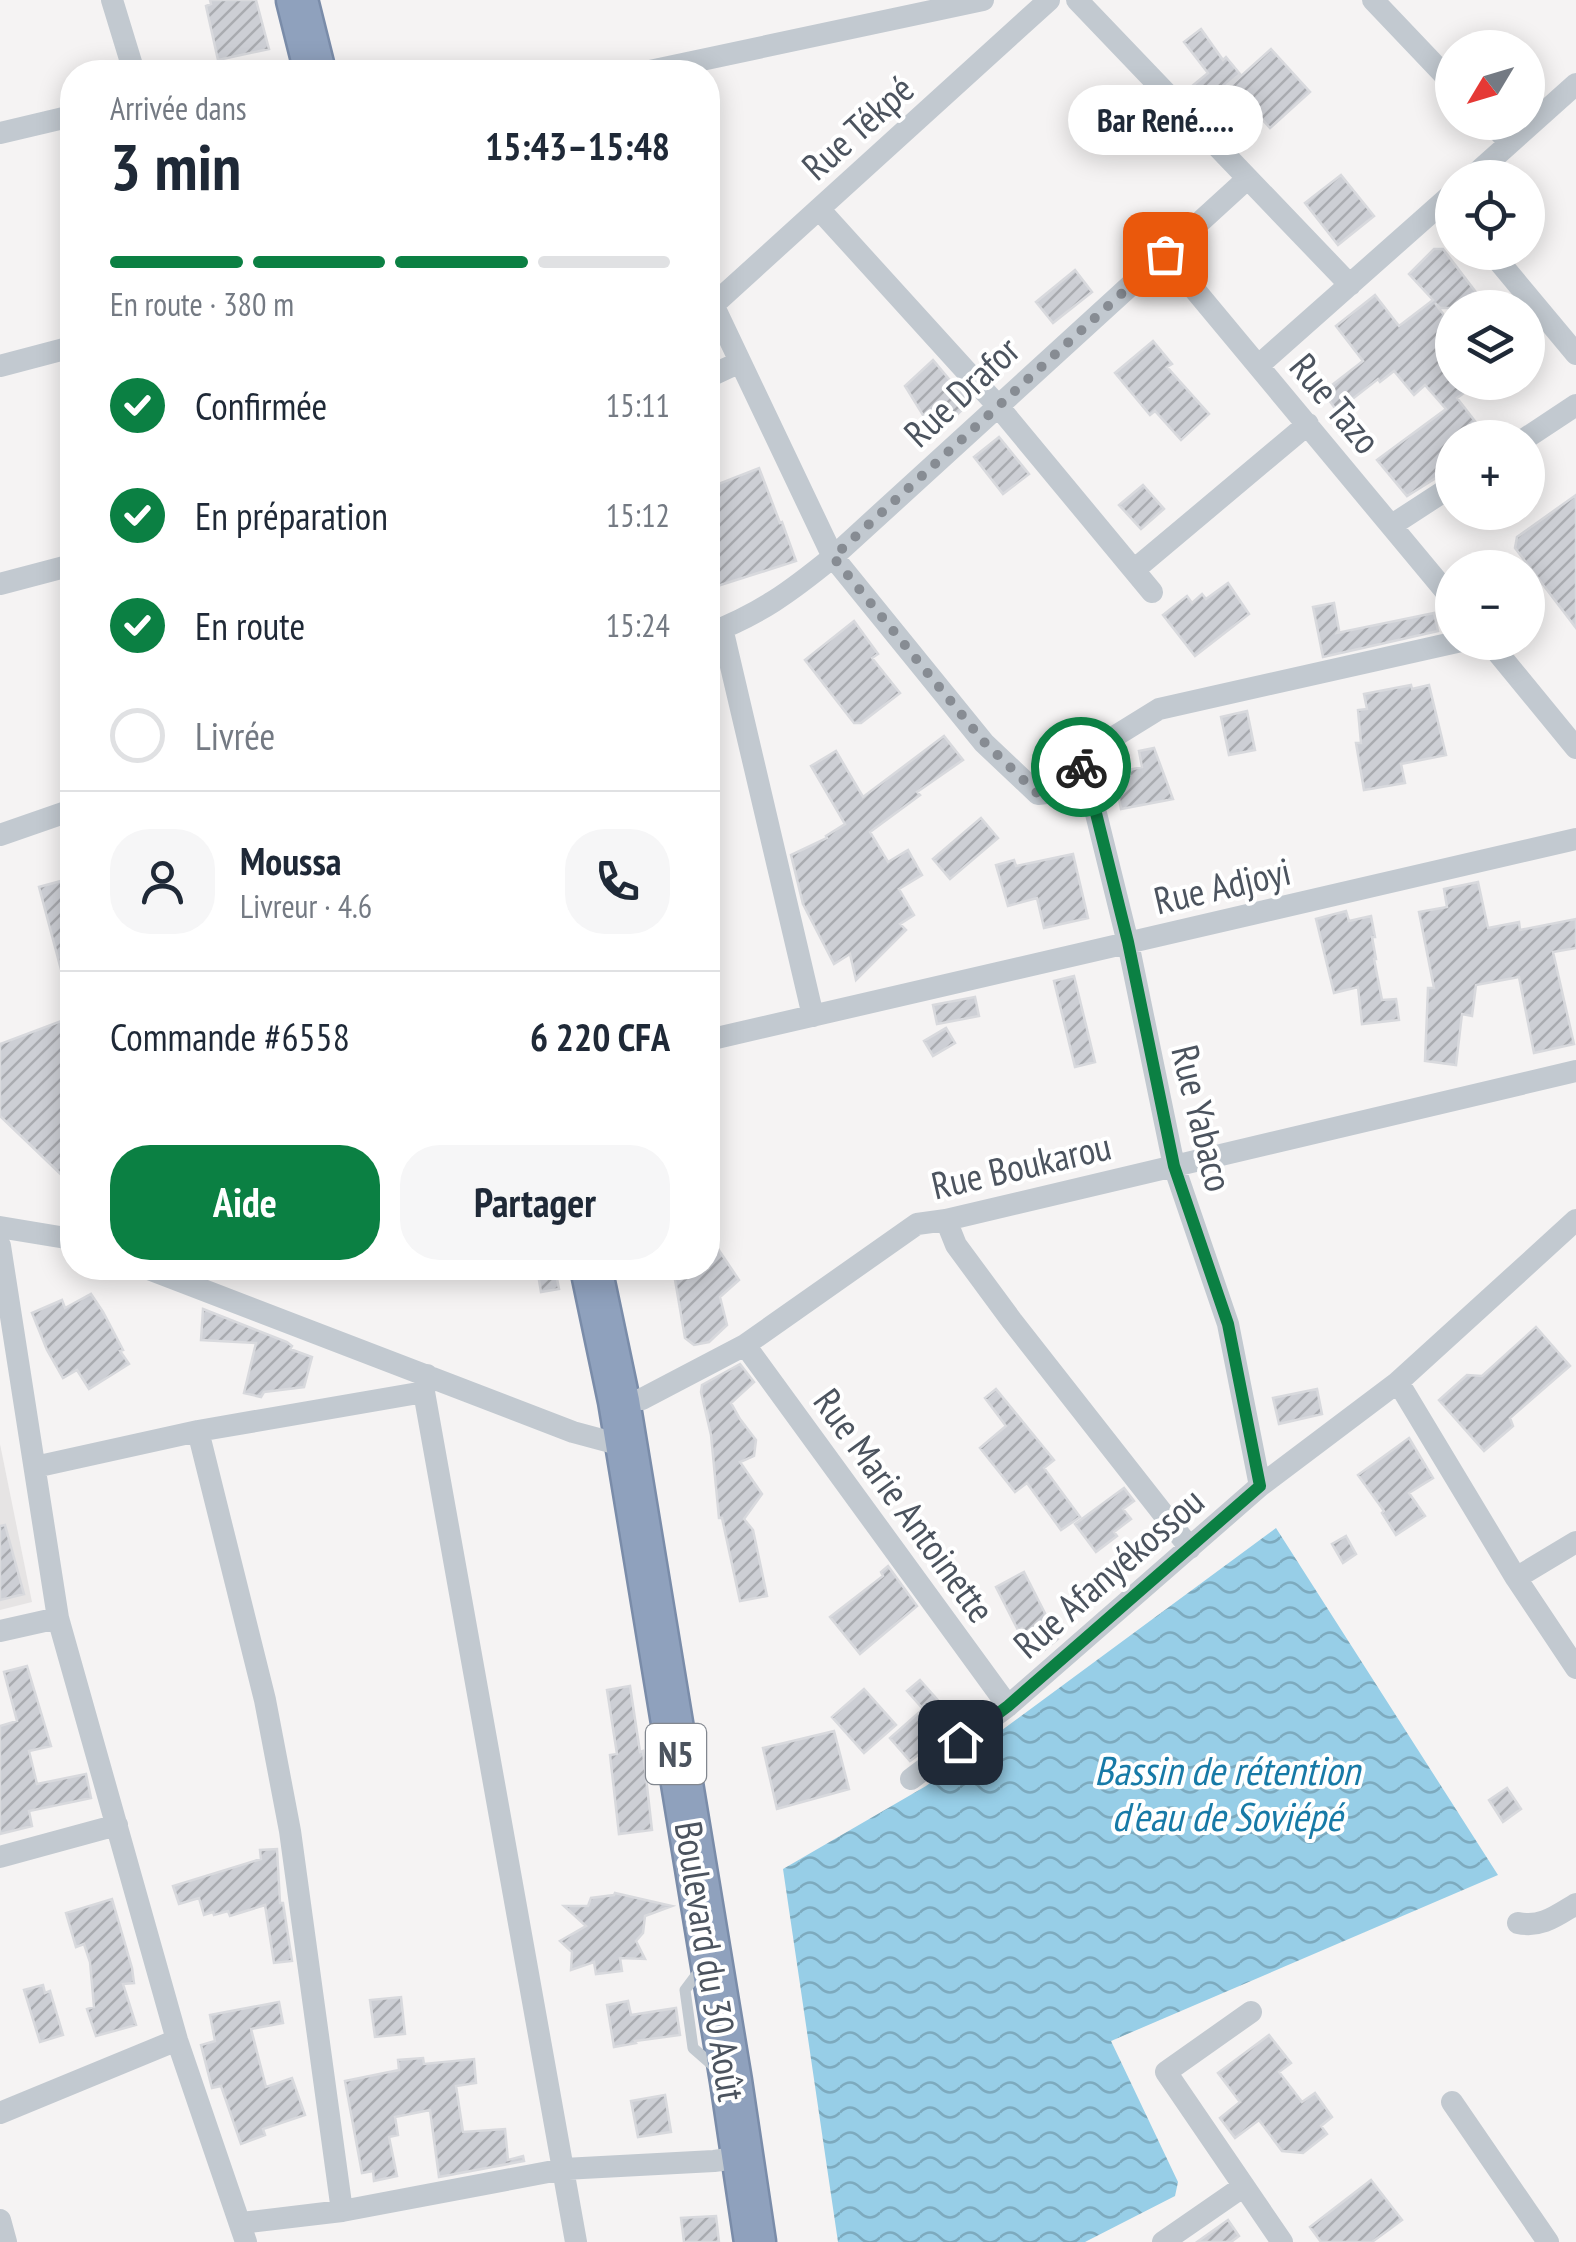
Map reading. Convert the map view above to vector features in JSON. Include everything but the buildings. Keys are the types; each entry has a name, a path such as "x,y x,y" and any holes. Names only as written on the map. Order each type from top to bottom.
{"highway":[{"path":"298,0 313,60"},
{"path":"322,0 335,60"},
{"name":"Boulevard du 30 Août","path":"594,1280 630,1400"},
{"name":"Boulevard du 30 Août","path":"617,1280 630,1400 721,1958 742,2080 780,2242"},
{"name":"Boulevard du 30 Août","path":"742,2080 742,2157 755,2242"}],"street":[{"path":"112,0 130,60"},
{"path":"701,60 983,0"},
{"name":"Rue Tékpé","path":"720,292 820,209 1050,0"},
{"path":"1078,0 1350,285"},
{"path":"1373,0 1435,65"},
{"path":"1491,160 1576,84"},
{"path":"0,134 60,119"},
{"path":"1507,140 1510,143"},
{"name":"Rue Drafor","path":"720,629 759,612 833,557 1247,179"},
{"path":"820,209 997,405 1152,592"},
{"path":"1260,365 1435,213"},
{"name":"Rue Tazo","path":"1165,254 1435,577"},
{"path":"1506,270 1576,354"},
{"path":"720,322 833,557 984,742 1038,794 1047,793 1084,765 1104,743 1159,709 1435,647"},
{"path":"0,366 60,350"},
{"path":"720,371 738,363"},
{"path":"1545,425 1576,405"},
{"path":"1134,570 1308,424"},
{"path":"1392,525 1435,497"},
{"path":"0,584 60,567"},
{"path":"720,651 813,1016"},
{"path":"1504,660 1576,748"},
{"name":"Rue Yabaco","path":"1084,765 1128,942 1174,1166 1228,1324 1260,1486"},
{"path":"0,835 60,814"},
{"name":"Rue Adjoyi","path":"720,1037 1576,839"},
{"name":"Rue Boukarou","path":"630,1400 745,1345 917,1224 1576,1071"},
{"path":"946,1220 956,1245 978,1276 1190,1548"},
{"name":"Rue Afanyékossou","path":"911,1779 1008,1706 1260,1486 1398,1382 1576,1220"},
{"path":"0,1228 60,1233"},
{"path":"0,1246 58,1618 177,2040 243,2233 564,2170 742,2157"},
{"path":"175,1280 426,1383 573,1432 637,1444"},
{"name":"Rue Marie Antoinette","path":"745,1345 1008,1706"},
{"path":"1398,1382 1516,1578 1576,1668"},
{"path":"35,1467 426,1383"},
{"path":"426,1383 576,2242"},
{"path":"198,1432 265,1700 290,1831 342,2211"},
{"path":"1516,1578 1576,1542"},
{"path":"0,1631 58,1618"},
{"path":"0,1857 116,1825"},
{"path":"1518,1923 1533,1926 1576,1904"},
{"path":"1250,2012 1166,2072 1282,2242"},
{"path":"0,2112 177,2040"},
{"path":"1452,2102 1548,2242"},
{"path":"1162,2242 1244,2186"},
{"path":"0,2220 6,2242"}],"shaded area":[{"path":"0,1444 32,1602 0,1610"}],"water":[{"name":"Bassin de rétention d'eau de Soviépé","path":"1276,1528 1498,1875 1111,2041 1178,2182 1175,2196 1085,2242 838,2242 783,1869 926,1786"}],"way so far":[{"path":"1081,767 1047,793 1038,794 984,742 833,557 1165,254"}],"place":[{"name":"Bar René.....","path":"1165,254"}],"route":[{"path":"960,1742 1008,1706 1260,1486 1228,1324 1174,1166 1128,942 1084,765 1081,767"}]}
